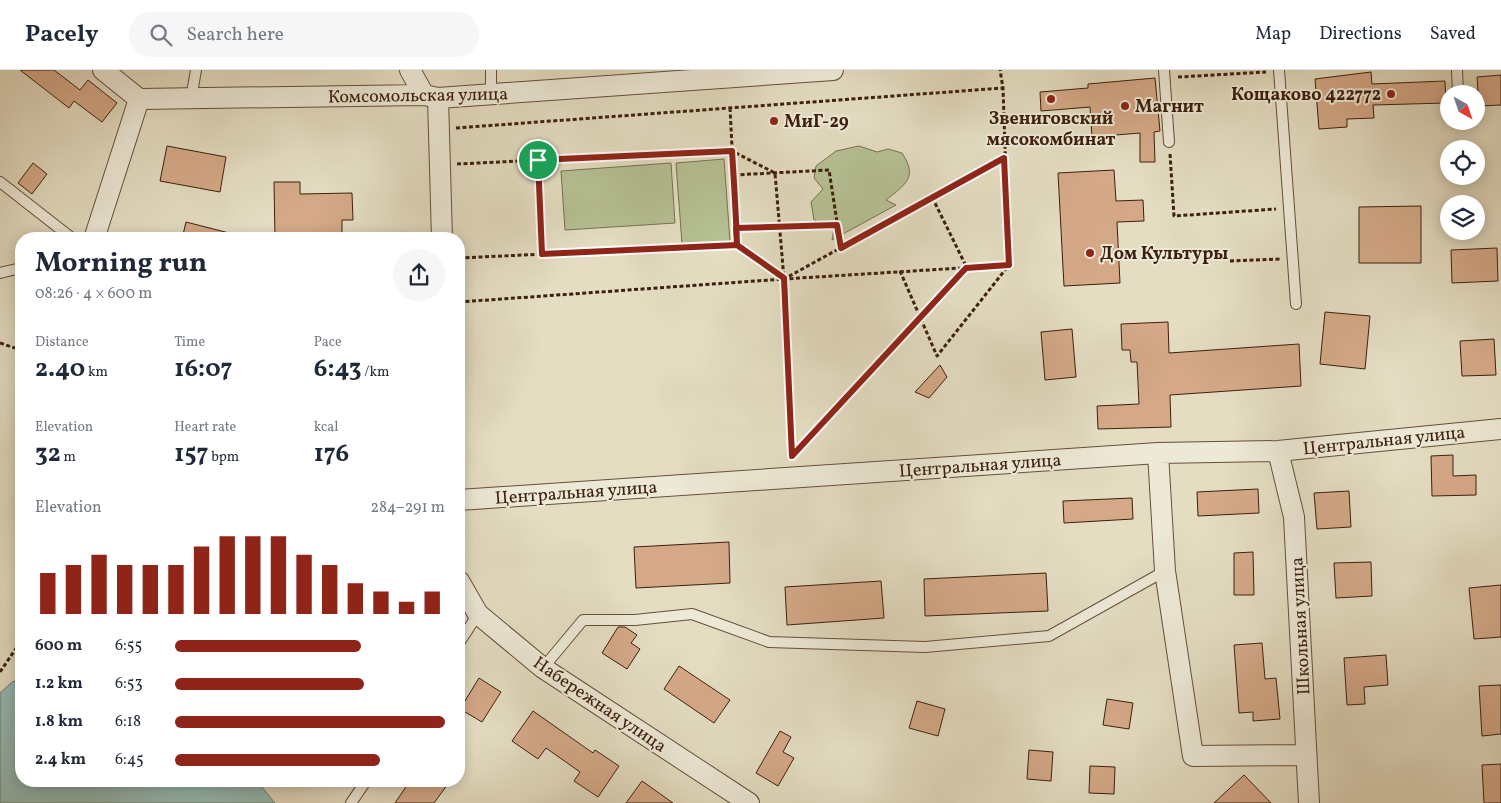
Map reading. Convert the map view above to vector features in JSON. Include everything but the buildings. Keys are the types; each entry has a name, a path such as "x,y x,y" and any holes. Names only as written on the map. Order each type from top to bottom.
{"street":[{"path":"96,232 139,99 103,70"},
{"path":"410,70 431,96 439,130 442,232"},
{"name":"Комсомольская улица","path":"139,99 492,94 833,70"},
{"name":"Центральная улица","path":"465,500 1158,453 1278,451 1501,429"},
{"name":"Школьная улица","path":"1278,451 1294,517 1309,803"},
{"path":"1158,453 1165,572 1193,756 1306,755"},
{"path":"465,591 478,614"},
{"name":"Набережная улица","path":"478,614 543,668 749,803"}],"lane":[{"path":"192,99 196,70"},
{"path":"491,70 492,94"},
{"path":"1279,70 1296,304"},
{"path":"1457,70 1458,85"},
{"path":"1164,74 1169,142"},
{"path":"0,182 64,232"},
{"path":"0,273 15,269"},
{"path":"543,668 583,620 635,620 692,614 769,642 925,647 1049,636 1165,572"},
{"name":"Набережная улица","path":"465,602 478,614"},
{"path":"465,634 478,614"},
{"path":"351,803 362,787"}],"path":[{"path":"900,272 937,356 1009,265 1004,158 1004,88 1000,70"},
{"path":"1164,74 1279,70"},
{"path":"439,130 1004,88"},
{"path":"730,108 737,245"},
{"path":"1169,142 1174,216 1289,208"},
{"path":"440,165 732,151 775,173"},
{"path":"784,278 1004,158"},
{"path":"538,160 542,254"},
{"path":"734,175 829,170 841,248"},
{"path":"775,173 784,278 792,478"},
{"path":"932,198 966,268"},
{"path":"736,228 837,225"},
{"path":"465,258 737,245 784,278"},
{"path":"1230,261 1293,258"},
{"path":"465,302 784,278 1009,265"},
{"path":"792,456 966,268"},
{"path":"0,343 15,348"},
{"path":"0,672 15,650"}],"green space":[{"path":"859,146 877,152 888,149 902,153 907,161 909,174 904,184 886,200 896,205 832,240 834,228 814,220 811,202 823,189 814,178 816,166 836,151"},
{"path":"724,159 730,241 682,244 676,163"},
{"path":"671,163 675,223 565,230 561,171"}],"water":[{"path":"15,681 15,787 262,787 275,803 0,803 0,693"}],"place":[{"name":"Кощаково 422772","path":"1391,94"},
{"name":"Звениговский мясокомбинат","path":"1051,99"},
{"name":"Магнит","path":"1125,106"},
{"name":"МиГ-29","path":"774,121"},
{"name":"Дом Культуры","path":"1090,253"}],"route":[{"path":"538,160 542,254 737,245 736,228 837,225 841,248 1004,158 1009,265 966,268 792,456 784,278 737,245 736,228 734,175 732,151 538,160"}]}
